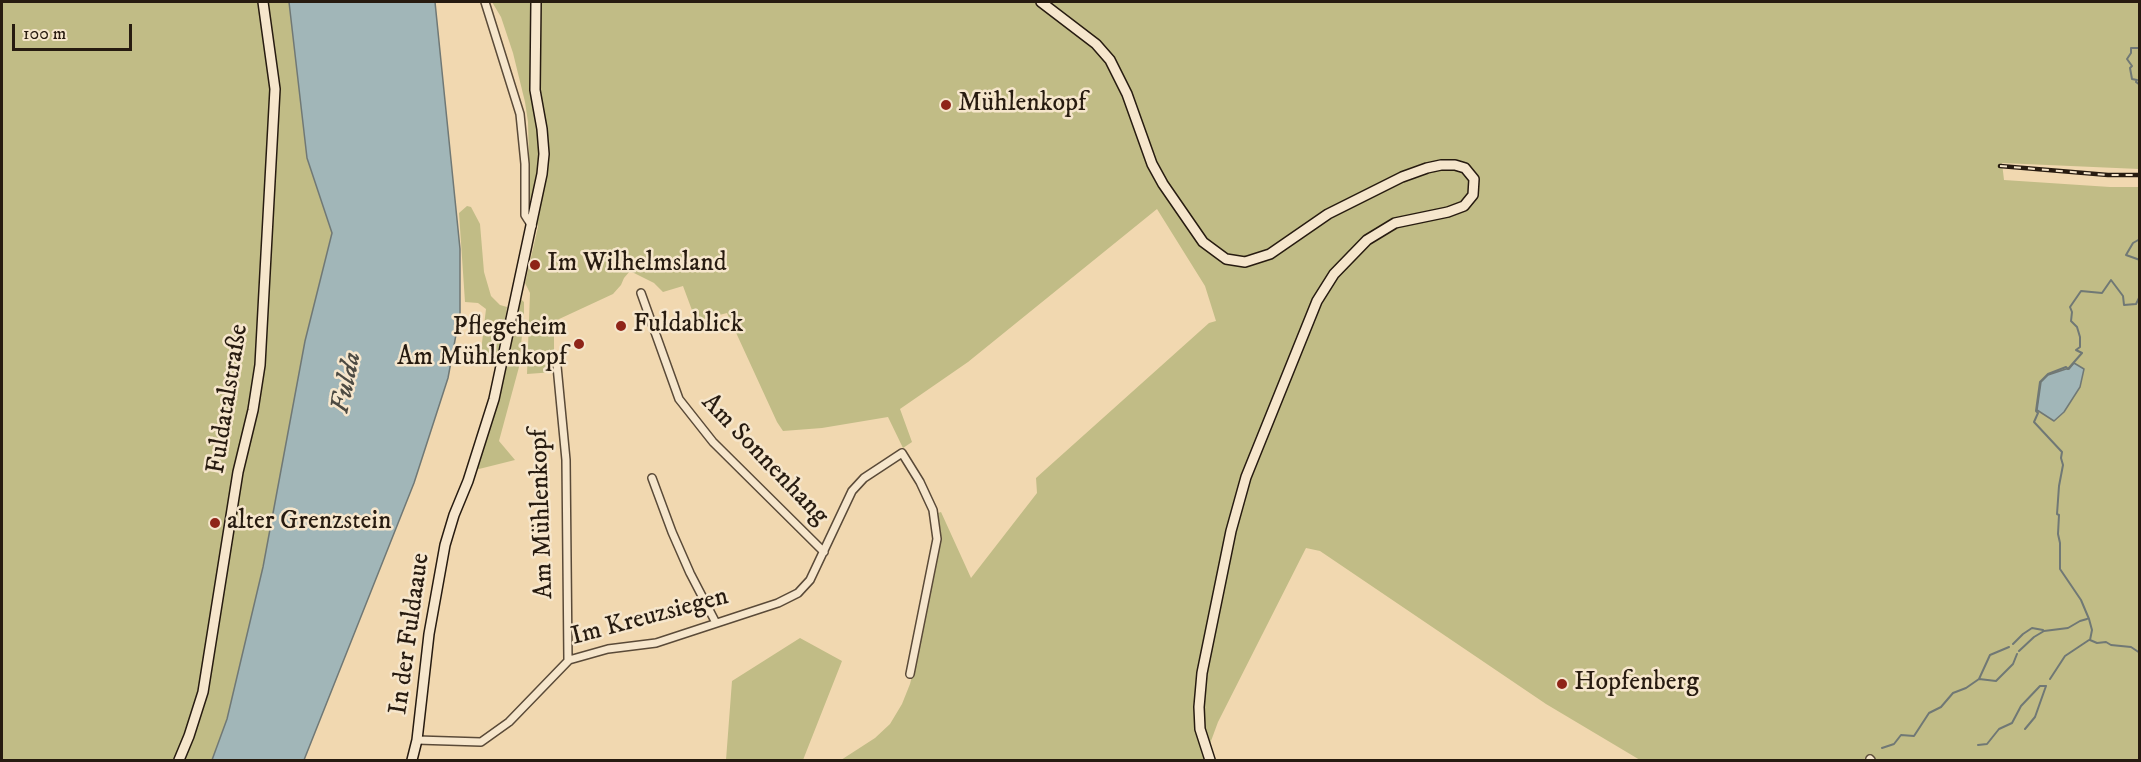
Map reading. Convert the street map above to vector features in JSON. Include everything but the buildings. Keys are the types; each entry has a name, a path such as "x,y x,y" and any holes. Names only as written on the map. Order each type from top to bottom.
{"street":[{"name":"Fuldatalstraße","path":"179,760 203,692 238,472 261,365 275,89 264,2"},
{"path":"485,2 520,114 525,164 525,215 532,226"},
{"name":"In der Fuldaaue","path":"412,760 417,740 429,634 445,545 494,399 542,174 544,154 542,129 535,90 538,24 536,2"},
{"path":"1041,2 1096,44 1110,60 1126,94 1152,164 1163,184 1203,243 1226,259 1245,262 1270,254 1328,214 1402,177 1427,168 1441,165 1461,166 1470,172 1474,179 1473,195 1464,206 1448,212 1403,220 1379,231 1367,240 1334,274 1314,307 1246,477 1231,531 1202,673 1200,729 1210,760"},
{"name":"Am Sonnenhang","path":"641,293 678,399 712,442 824,552"},
{"name":"Am Mühlenkopf","path":"557,366 566,460 568,660"},
{"name":"Im Kreuzsiegen","path":"417,740 481,742 509,722 568,660 608,648 656,643 778,603 798,593 810,580 852,491 864,478 902,453 920,482 933,510 937,539 910,674"},
{"path":"652,478 676,543 716,623"}],"shaded area":[{"path":"2,2 289,2 307,158 332,232 305,341 263,567 227,719 212,760 2,760"},
{"path":"492,2 2139,2 2139,169 2002,163 2004,180 2139,187 2139,760 1640,760 1546,704 1320,551 1306,548 1218,722 1204,760 841,760 875,738 890,724 910,684 922,636 941,534 938,513 941,512 971,578 1037,493 1036,478 1209,323 1216,321 1205,286 1157,209 968,362 900,409 912,442 903,448 888,417 822,428 783,431 727,313 696,321 683,286 663,292 654,283 630,271 613,294 557,320 554,335 554,372 527,374 530,293 525,283 538,227 530,197 528,122 525,102 501,17","holes":["2072,366 2080,387 2064,412 2054,421 2037,410 2065,369 2068,370"]},
{"path":"467,206 471,207 480,224 484,272 491,296 500,305 507,307 499,356 481,351 486,309 478,303 465,302 459,213"},
{"path":"518,297 524,302 519,367 499,441 515,460 475,470 499,396"},
{"path":"800,638 842,661 803,760 726,760 732,681"}],"water":[{"name":"Fulda","path":"289,2 435,2 460,249 460,313 448,378 414,483 304,760 212,760 227,719 263,567 305,341 332,233 307,158"},
{"path":"2074,363 2084,369 2080,387 2064,412 2054,421 2037,410 2041,382 2048,375 2069,369"}],"waterway":[{"path":"2140,48 2131,48 2127,59 2132,66 2130,68 2132,79 2137,80 2136,82 2140,85"},
{"path":"2140,239 2133,243 2126,255 2140,260"},
{"path":"2140,296 2136,304 2124,305 2123,296 2111,280 2102,293 2081,291 2070,307 2071,321 2077,327 2080,337 2080,347 2076,350 2082,353 2068,369 2066,367 2048,374 2040,382 2036,411 2038,413 2034,422 2062,452 2063,465 2057,514 2059,515 2060,569 2081,600 2092,630 2090,640 2131,647 2140,653"},
{"path":"2019,651 2044,631 2068,628 2087,619"},
{"path":"2013,644 2032,628 2043,630"},
{"path":"2050,679 2065,656 2089,640"},
{"path":"1979,679 1990,655 2009,647"},
{"path":"1882,748 1894,744 1901,735 1914,736 1929,713 1941,707 1953,693 1979,679 1996,681 2013,664 2017,654"},
{"path":"1978,745 1987,744 1999,729 2012,723 2021,706 2040,686 2046,686"},
{"path":"2025,729 2035,717 2046,686"}],"railway":[{"path":"2000,166 2108,175 2140,175"}],"place":[{"name":"Mühlenkopf","path":"946,105"},
{"name":"Im Wilhelmsland","path":"535,265"},
{"name":"Fuldablick","path":"621,326"},
{"name":"Pflegeheim Am Mühlenkopf","path":"579,344"},
{"name":"alter Grenzstein","path":"215,523"},
{"name":"Hopfenberg","path":"1562,684"}]}
